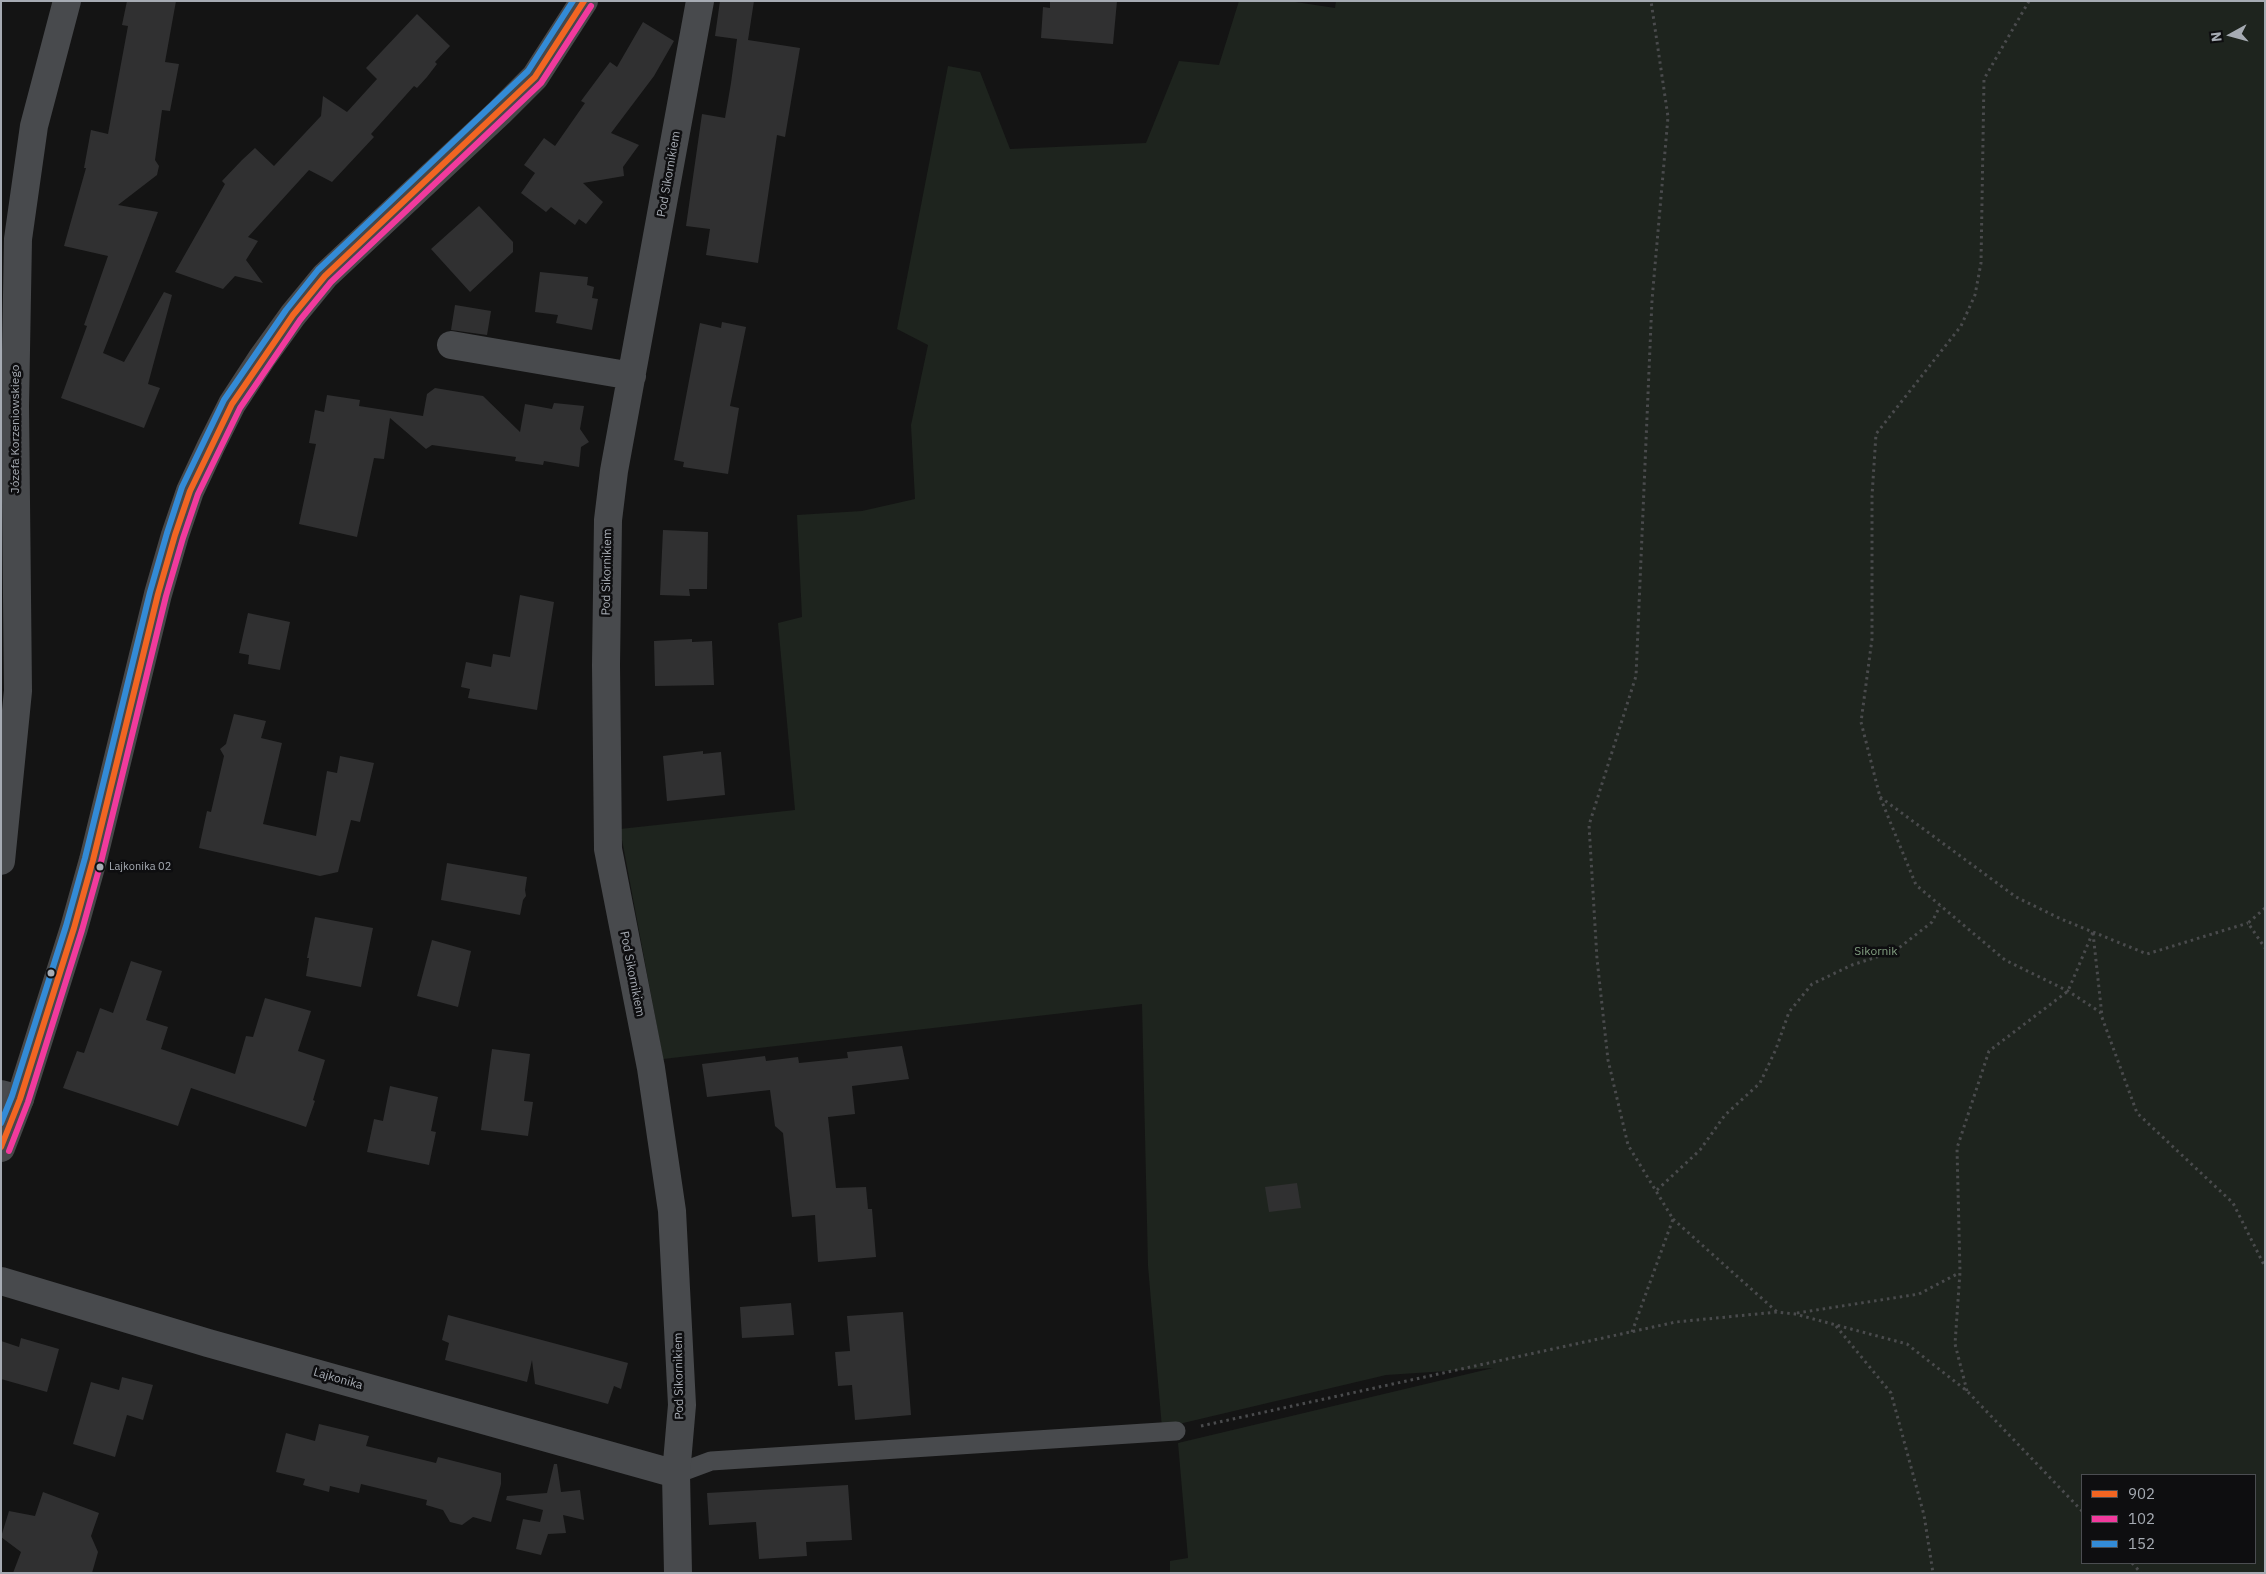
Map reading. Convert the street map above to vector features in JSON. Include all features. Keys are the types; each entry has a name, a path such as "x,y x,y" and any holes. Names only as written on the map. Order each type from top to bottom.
{"street":[{"name":"Józefa Korzeniowskiego","path":"1,861 18,692 15,406 18,238 34,126 67,1"},
{"path":"1,1148 11,1097 54,998 91,869 160,586 190,491 232,404 292,315 320,283 372,230 500,112 535,77 584,1"},
{"name":"Pod Sikornikiem","path":"678,1573 676,1474 682,1405 672,1211 651,1068 608,849 606,665 608,520 614,471 700,1"},
{"path":"451,345 632,376"},
{"name":"Lajkonika","path":"1,1281 208,1343 676,1474"}],"lane":[{"path":"676,1474 711,1462 1176,1431"}],"path":[{"path":"1651,1 1668,117 1652,300 1636,676 1589,825 1597,959 1608,1060 1628,1145 1673,1219 1777,1312"},
{"path":"2029,1 1984,80 1981,263 1975,295 1961,326 1876,434 1872,502 1872,639 1861,722 1880,797 1916,885 2005,960 2068,991 2100,1012 2137,1113 2233,1203 2265,1267"},
{"path":"1880,797 2016,897 2062,919 2147,954 2248,923 2265,908"},
{"path":"1657,1190 1700,1150 1725,1114 1760,1083 1776,1049 1790,1012 1812,984 1852,965 1894,951 1932,922 1940,906"},
{"path":"2248,923 2265,948"},
{"path":"1967,1390 1955,1344 1960,1272 1957,1148 1989,1051 2068,991 2093,932"},
{"path":"2093,932 2103,1019"},
{"path":"1632,1332 1673,1219"},
{"path":"1795,1314 1919,1294 1960,1272"},
{"path":"1176,1431 1676,1322 1777,1312 1795,1314 1906,1344 1967,1390 2081,1510"},
{"path":"1835,1325 1891,1393 1924,1515 1933,1573"}],"green space":[{"name":"Sikornik","path":"1239,1 1289,1 1335,8 1336,1 2265,1 2265,1573 1170,1573 1170,1561 1188,1558 1178,1443 1493,1368 1386,1375 1162,1428 1148,1266 1142,1004 663,1059 620,829 795,810 778,623 802,617 797,515 862,511 915,499 911,425 928,345 897,329 948,66 980,72 1010,149 1146,143 1179,61 1219,65"}],"building":[{"path":"127,1 176,1 165,62 179,64 170,111 162,110 155,160 159,166 157,175 118,205 158,212 103,353 124,362 164,292 172,295 148,384 160,388 144,428 61,398 87,326 84,325 108,256 64,246 86,168 84,168 91,130 108,134 128,26 122,25"},
{"path":"720,1 754,1 748,40 800,48 785,137 777,135 758,263 706,255 710,229 686,226 702,114 725,118 731,83 737,39 715,36"},
{"path":"1050,1 1117,1 1113,44 1041,38 1043,7 1050,8"},
{"path":"417,14 450,46 435,62 437,64 427,77 417,88 414,86 371,134 374,137 332,182 309,170 248,237 258,241 246,260 263,283 235,276 223,289 175,272 225,184 222,181 255,148 274,166 321,116 323,96 347,112 377,79 366,68"},
{"path":"643,22 674,41 654,76 611,133 639,145 623,167 624,176 583,183 603,202 586,224 579,219 575,225 551,207 546,212 521,193 535,173 524,165 544,138 555,146 585,103 581,101 610,62 617,67"},
{"path":"479,206 513,242 513,252 470,292 431,249"},
{"path":"540,272 588,277 587,285 594,287 592,298 598,299 592,330 556,323 558,315 535,312"},
{"path":"455,305 491,311 487,335 451,330"},
{"path":"722,322 746,327 730,406 739,408 728,474 683,467 684,462 674,460 700,323 721,328"},
{"path":"435,388 483,396 520,432 525,404 552,409 554,403 584,406 580,429 589,442 581,447 579,467 544,461 543,465 515,461 516,457 432,445 426,449 390,418 384,459 374,458 357,537 299,524 316,444 309,443 315,410 324,412 327,395 360,400 359,406 423,416 427,394"},
{"path":"663,530 708,532 707,589 689,589 690,596 660,595"},
{"path":"520,595 554,602 537,710 468,698 470,689 461,687 466,662 491,667 493,654 510,657"},
{"path":"248,613 290,622 280,670 248,664 249,655 239,653"},
{"path":"692,639 692,642 712,641 714,685 655,686 654,641"},
{"path":"234,714 266,721 261,738 282,743 263,824 316,836 327,771 337,773 340,756 374,763 360,822 351,820 338,872 320,876 199,848 207,811 211,812 224,756 220,749 226,744"},
{"path":"703,751 703,754 721,752 725,795 667,801 663,756"},
{"path":"447,863 527,877 526,896 523,900 520,915 441,900"},
{"path":"315,917 373,928 361,987 306,976 309,958 307,958"},
{"path":"432,940 471,951 458,1007 417,996"},
{"path":"131,961 162,971 146,1020 168,1027 161,1049 235,1074 246,1036 253,1037 265,998 311,1011 298,1051 325,1060 313,1100 315,1101 306,1127 191,1088 178,1126 63,1088 77,1051 84,1053 100,1008 113,1013"},
{"path":"902,1046 909,1079 852,1086 855,1114 828,1117 836,1188 866,1187 868,1209 872,1209 876,1257 818,1262 815,1215 792,1217 783,1133 775,1126 770,1090 707,1097 702,1064 765,1056 766,1061 798,1057 799,1063 848,1058 847,1052"},
{"path":"492,1049 530,1054 524,1101 533,1102 528,1136 481,1130"},
{"path":"390,1086 438,1097 431,1131 436,1132 429,1165 367,1152 374,1119 383,1121"},
{"path":"1297,1183 1301,1208 1269,1212 1265,1187"},
{"path":"791,1303 794,1335 742,1338 740,1307"},
{"path":"903,1312 911,1415 855,1420 852,1385 838,1386 835,1352 850,1351 847,1316"},
{"path":"448,1315 628,1363 621,1389 614,1386 608,1404 535,1384 532,1360 527,1382 445,1360 449,1343 442,1340"},
{"path":"21,1338 59,1349 47,1392 1,1379 1,1341 19,1347"},
{"path":"122,1377 153,1385 143,1420 127,1415 115,1457 73,1444 91,1382 119,1390"},
{"path":"319,1424 369,1436 366,1446 436,1463 438,1457 501,1473 501,1484 491,1522 473,1517 462,1525 450,1522 443,1510 426,1505 427,1500 361,1484 359,1493 330,1486 329,1492 303,1485 305,1479 276,1472 286,1433 315,1441"},
{"path":"554,1464 557,1464 561,1492 580,1490 584,1520 563,1515 566,1533 548,1534 541,1555 516,1549 523,1519 540,1522 543,1510 506,1500 507,1496 547,1493"},
{"path":"848,1485 852,1540 806,1542 807,1556 759,1559 756,1522 709,1525 707,1493"},
{"path":"43,1492 99,1513 91,1536 98,1552 92,1573 13,1573 21,1552 1,1537 9,1511 35,1516"}],"transit line":[{"name":"152","path":"1,1123 12,1096 66,926 85,858 150,592 167,533 182,487 224,400 286,310 318,270 528,71 573,1"},
{"name":"902","path":"1,1147 20,1099 74,928 93,860 158,594 175,535 190,491 232,404 293,315 325,276 535,77 584,1"},
{"name":"102","path":"9,1151 28,1102 82,930 101,862 166,596 183,538 198,494 240,408 300,320 331,282 541,83 591,6"}],"place":[{"name":"Lajkonika 02","path":"100,867"}]}
